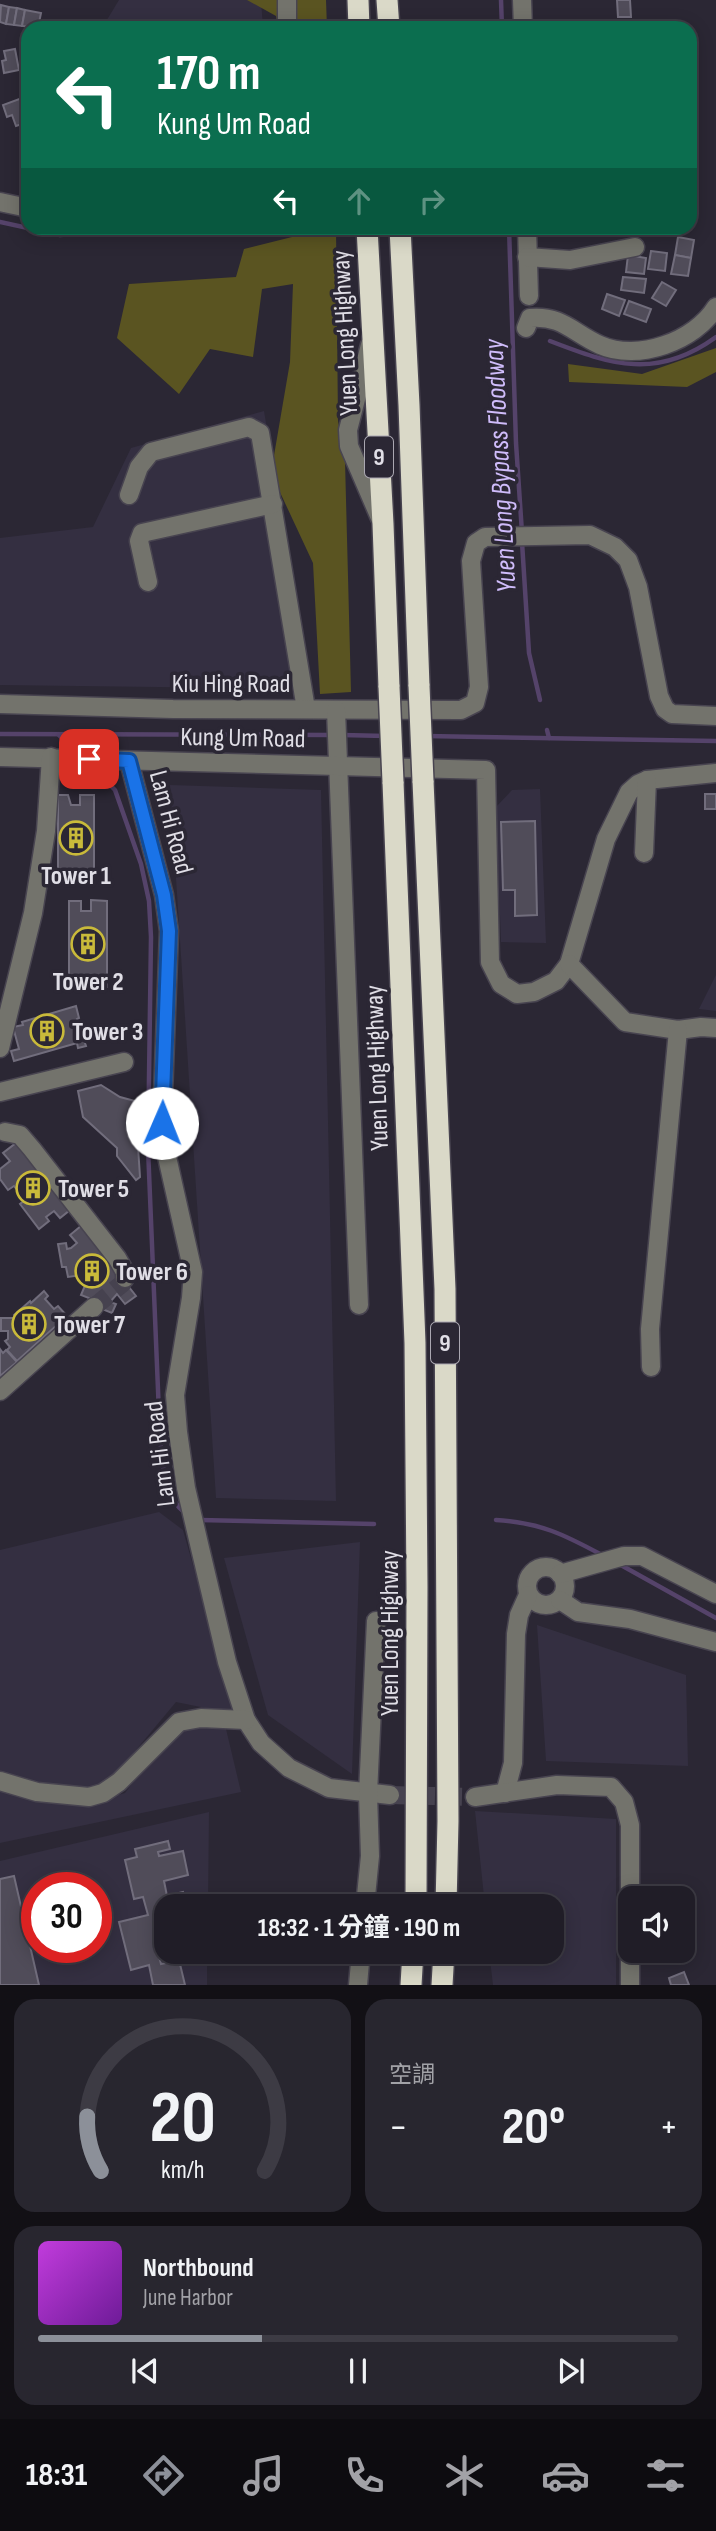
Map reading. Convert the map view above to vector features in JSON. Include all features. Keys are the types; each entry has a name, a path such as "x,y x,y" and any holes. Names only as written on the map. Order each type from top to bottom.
{"highway":[{"path":"358,0 359,21"},
{"path":"387,0 388,21"},
{"name":"Yuen Long Highway","path":"367,235 383,524 415,1343 416,1894"},
{"name":"9","path":"400,235 410,405 419,686 445,1289 446,1894"},
{"path":"411,1985 412,1964"},
{"path":"442,1985 443,1964"}],"street":[{"path":"287,0 287,21"},
{"path":"522,0 523,21"},
{"path":"0,202 21,206"},
{"path":"527,235 529,296"},
{"path":"527,257 569,260 635,247"},
{"path":"526,328 530,318 545,317 561,322 601,346 646,351 684,337 708,320 716,307"},
{"path":"372,339 348,430 349,446 383,524"},
{"path":"129,495 139,467 151,452 249,427 260,433 306,709"},
{"path":"148,582 139,541 142,533 273,504"},
{"name":"Kiu Hing Road","path":"0,704 173,709 461,710 475,704 479,687 471,561 476,543 485,537 590,535 615,547 628,560 638,587 659,696 665,709 672,714 716,716"},
{"path":"336,710 359,1305"},
{"name":"Kung Um Road","path":"0,757 486,770 490,962 501,984 517,994 534,992 556,981 569,964"},
{"path":"0,1048 33,913 57,758"},
{"name":"Lam Hi Road","path":"121,761 164,895 169,931 162,1123 165,1148 193,1272 175,1395 186,1488 227,1662 246,1720 261,1743 289,1768 329,1788 390,1795"},
{"path":"708,773 647,780 629,792 606,839 569,964 625,1022 678,1030 695,1027 716,1028"},
{"path":"644,853 647,780"},
{"path":"651,1367 650,1329 678,1030"},
{"path":"0,1092 124,1062"},
{"path":"2,1132 20,1136 38,1156 122,1265 125,1278"},
{"path":"0,1391 94,1307"},
{"path":"560,1574 624,1556 642,1556 716,1594"},
{"path":"505,1793 513,1763 516,1634 519,1615 528,1595 526,1583 532,1572 550,1567 560,1574 565,1584 563,1595 549,1606 537,1604 528,1595"},
{"path":"559,1600 578,1612 630,1619 716,1642"},
{"path":"366,1894 370,1856 368,1794 376,1621"},
{"path":"0,1781 37,1792 89,1797 103,1793 119,1782 179,1722 188,1718 246,1720"},
{"path":"475,1797 557,1786 611,1787 624,1802 630,1825 630,1985"},
{"path":"358,1985 360,1964"}],"shaded area":[{"path":"119,0 261,0 262,21 106,21"},
{"path":"247,0 326,0 327,21 277,21 276,16"},
{"path":"336,235 338,421 345,461 351,692 320,694 313,563 271,473 290,362 293,284 262,289 253,357 210,349 179,394 117,338 129,284 236,277 244,249 292,237"},
{"path":"716,348 716,372 687,387 569,382 568,364 642,374"},
{"path":"264,411 311,689 0,685 0,538 93,527 131,448"},
{"path":"170,785 321,790 336,1501 216,1498"},
{"path":"540,789 546,943 501,942 496,807 512,790"},
{"path":"716,975 716,1011 699,1009"},
{"path":"159,1512 183,1530 235,1714 176,1702 103,1786 89,1790 55,1789 0,1772 0,1550"},
{"path":"360,1542 352,1774 268,1715 224,1558"},
{"path":"537,1625 686,1675 688,1766 546,1761"},
{"path":"203,1722 226,1729 241,1792 0,1843 0,1789 97,1801 125,1793 164,1741 179,1727"},
{"path":"475,1811 616,1819 616,1985 493,1985 491,1964 564,1964 564,1894 484,1894"},
{"path":"209,1812 208,1894 154,1894 154,1964 207,1964 207,1985 0,1985 0,1861"}],"building":[{"path":"617,0 630,0 631,17 618,17"},
{"path":"1,5 9,7 6,24 0,22"},
{"path":"9,7 17,8 14,25 6,24"},
{"path":"17,8 25,10 21,26 14,25"},
{"path":"25,10 41,13 39,21 23,21"},
{"path":"15,49 19,70 4,73 4,51"},
{"path":"21,98 21,124 16,126 12,115 7,117 3,105"},
{"path":"678,237 694,240 691,258 675,255"},
{"path":"651,251 667,253 665,271 648,269"},
{"path":"628,255 646,258 644,274 626,272"},
{"path":"675,255 691,258 688,276 671,274"},
{"path":"623,277 646,279 644,293 621,290"},
{"path":"662,282 676,290 666,306 652,298"},
{"path":"607,294 625,300 619,316 602,309"},
{"path":"629,301 651,309 646,322 624,314"},
{"path":"705,794 716,794 716,809 705,809"},
{"name":"Tower 1","path":"58,795 68,795 71,805 80,805 80,795 94,795 94,882 82,882 82,871 71,871 69,882 58,882"},
{"path":"535,821 537,915 515,916 515,890 503,890 501,822"},
{"name":"Tower 2","path":"91,900 107,901 107,987 92,987 92,977 83,977 83,987 69,987 69,901 81,901 81,911 91,911"},
{"name":"Tower 3","path":"76,1006 77,1019 86,1046 78,1048 77,1043 14,1061 11,1051 19,1049 13,1027"},
{"path":"101,1085 120,1097 135,1101 140,1177 136,1180 117,1156 117,1148 83,1117 78,1091"},
{"name":"Tower 5","path":"16,1143 70,1210 60,1218 54,1211 46,1217 49,1221 39,1229 20,1204 25,1200 14,1186 8,1190 0,1179 0,1169 10,1161 3,1153"},
{"name":"Tower 6","path":"81,1226 136,1296 125,1304 117,1294 110,1302 116,1304 112,1313 87,1303 89,1298 81,1295 87,1281 82,1275 68,1277 66,1267 62,1267 58,1244 66,1243 67,1249 71,1248 77,1243 70,1235"},
{"name":"Tower 7","path":"44,1291 48,1296 45,1299 54,1309 58,1306 67,1316 17,1361 7,1350 10,1347 5,1341 8,1339 8,1331 1,1331 1,1318 15,1318 14,1315"},
{"path":"0,1349 3,1353 6,1350 17,1362 0,1376"},
{"path":"168,1841 170,1849 158,1852 159,1856 183,1851 188,1875 164,1881 167,1894 154,1894 154,1964 180,1964 185,1985 153,1985 149,1965 131,1970 119,1922 148,1915 143,1897 134,1899 125,1860 137,1857 135,1849"},
{"path":"14,1876 21,1907 21,1963 34,1963 39,1985 0,1985 0,1879"},
{"path":"684,1972 689,1985 671,1985 669,1978"}],"waterway":[{"name":"Yuen Long Bypass Floodway","path":"501,0 502,21"},
{"path":"0,222 21,227"},
{"name":"Yuen Long Bypass Floodway","path":"509,235 516,443 522,533"},
{"path":"550,341 594,357 634,364 674,359 694,351 716,337"},
{"name":"Yuen Long Bypass Floodway","path":"522,542 529,653 540,700"},
{"name":"Yuen Long Bypass Floodway","path":"547,730 549,738"},
{"path":"0,734 334,735"},
{"path":"59,735 79,754"},
{"path":"342,735 386,736"},
{"path":"426,736 716,741"},
{"path":"90,765 115,790 141,864 149,901 151,937 148,1148 160,1438 168,1489 185,1513"},
{"path":"200,1520 374,1524"},
{"path":"496,1520 551,1531 602,1555"},
{"path":"619,1564 716,1618"}],"tunnel":[{"path":"94,1307 123,1283 125,1278"},
{"path":"390,1795 475,1797"}],"place":[{"name":"Tower 1","path":"76,838"},
{"name":"Tower 2","path":"88,944"},
{"name":"Tower 3","path":"47,1031"},
{"name":"Tower 5","path":"33,1188"},
{"name":"Tower 6","path":"92,1271"},
{"name":"Tower 7","path":"29,1324"}],"route":[{"path":"89,759 129,761 164,895 169,931 162,1123"}]}
